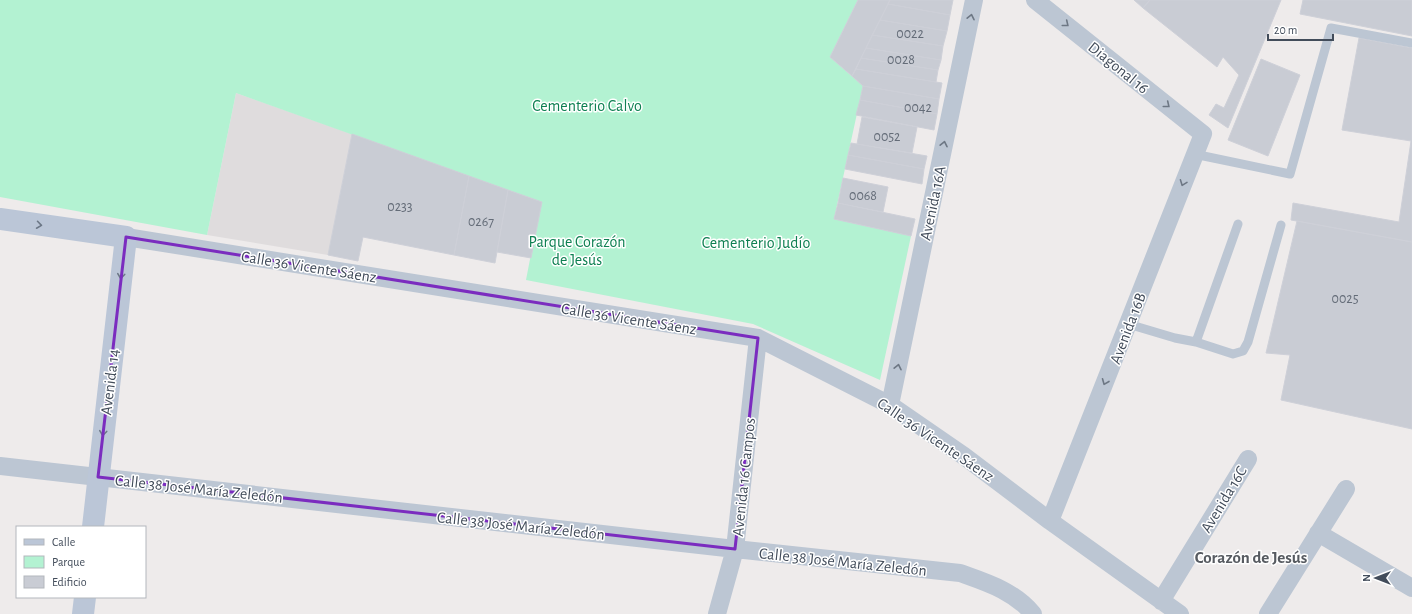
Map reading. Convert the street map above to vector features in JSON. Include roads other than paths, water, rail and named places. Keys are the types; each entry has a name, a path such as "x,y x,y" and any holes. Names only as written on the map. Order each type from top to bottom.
{"street":[{"name":"Avenida 16A","path":"890,405 974,0"},
{"name":"Diagonal 16","path":"1035,0 1203,134"},
{"name":"Avenida 16B","path":"1050,521 1203,134"},
{"name":"Calle 36 Vicente Sáenz","path":"0,219 126,237 758,338 890,405 964,456 1050,521 1161,602 1180,614"},
{"name":"Avenida 14","path":"93,526 126,237"},
{"name":"Avenida 16 Campos","path":"717,614 735,549 758,338"},
{"name":"Avenida 16C","path":"1161,602 1248,459"},
{"name":"Calle 38 José María Zeledón","path":"0,466 960,573 987,582 1014,596 1033,613"},
{"path":"1268,614 1346,489"},
{"path":"1318,533 1412,588"},
{"path":"83,614 85,598"}],"lane":[{"path":"1194,154 1290,174 1331,28 1412,43"},
{"path":"1196,342 1238,224"},
{"path":"1128,324 1175,338 1196,342 1233,354 1243,351 1248,342 1280,225"}],"district":[{"name":"Corazón de Jesús","path":"1251,557"}],"park label":[{"name":"Cementerio Calvo","path":"587,105"},
{"name":"Cementerio Judío","path":"756,242"},
{"name":"Parque Corazón de Jesús","path":"577,250"}]}
